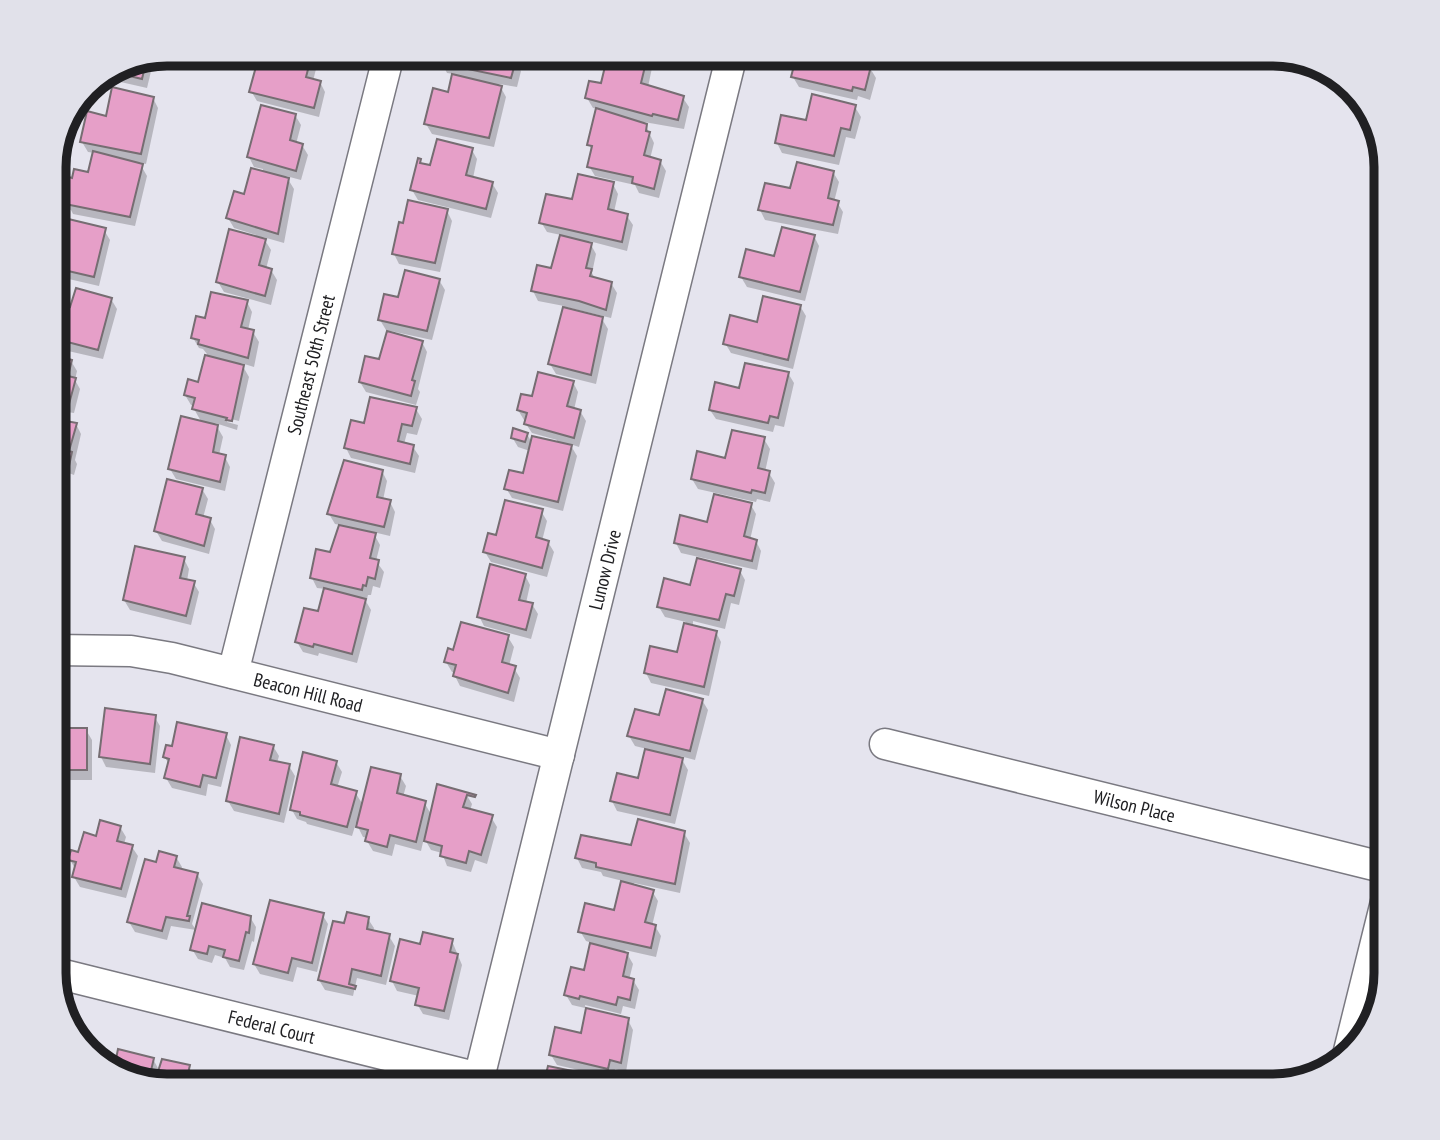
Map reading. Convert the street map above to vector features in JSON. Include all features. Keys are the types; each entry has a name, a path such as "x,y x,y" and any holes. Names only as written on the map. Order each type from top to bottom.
{"street":[{"name":"Southeast 50th Street","path":"233,673 386,66"},
{"name":"Lunow Drive","path":"480,1074 729,66"},
{"name":"Beacon Hill Road","path":"67,650 131,651 172,658 559,755"},
{"name":"Wilson Place","path":"886,744 1374,865"},
{"path":"1353,1033 1374,950"},
{"name":"Federal Court","path":"67,976 447,1074"}],"building":[{"path":"256,66 309,66 306,77 321,81 314,108 249,92"},
{"path":"453,66 514,66 511,78"},
{"path":"605,66 645,66 641,83 684,96 678,120 585,98 589,81 601,83"},
{"path":"794,66 871,66 865,90 853,87 852,91 791,77"},
{"path":"144,69 142,79 126,75"},
{"path":"452,74 502,86 489,138 424,124 433,88 448,92"},
{"path":"112,87 154,97 141,154 80,142 87,111 106,116"},
{"path":"812,94 856,105 850,130 841,128 834,156 775,143 781,115 806,120"},
{"path":"261,105 296,114 290,140 303,144 296,171 247,157"},
{"path":"596,108 647,124 646,131 650,132 644,155 661,160 654,189 632,183 633,177 587,167 592,146 587,145"},
{"path":"437,139 473,148 466,175 493,182 486,209 410,190 418,158 421,159 420,163 430,165"},
{"path":"93,151 143,164 130,217 67,204 67,177 72,178 74,169 88,172"},
{"path":"797,162 834,171 828,198 839,201 833,225 758,210 765,183 790,188"},
{"path":"251,168 289,178 278,234 226,218 234,191 244,194"},
{"path":"578,174 614,182 608,209 628,214 622,242 539,223 546,194 572,199"},
{"path":"408,200 448,209 435,263 392,254 399,222 403,223"},
{"path":"67,219 106,228 94,277 67,271"},
{"path":"782,227 815,235 800,292 739,277 746,249 774,256"},
{"path":"229,229 266,239 259,265 272,269 265,296 216,282"},
{"path":"560,235 592,243 586,268 592,269 590,276 612,282 606,310 531,291 537,265 551,268"},
{"path":"405,270 440,279 427,331 378,320 384,294 398,297"},
{"path":"76,288 112,298 98,350 67,342 67,306 70,307"},
{"path":"211,292 248,300 241,327 254,330 248,358 198,344 199,340 191,338 196,316 205,318"},
{"path":"763,296 801,305 788,360 723,344 730,315 757,322"},
{"path":"563,307 603,317 591,375 548,364"},
{"path":"387,331 423,341 412,380 415,381 411,396 359,382 365,356 379,359"},
{"path":"205,355 244,365 232,421 192,409 195,398 184,395 188,379 198,382"},
{"path":"67,359 72,360 68,376 76,378 69,404"},
{"path":"745,363 789,372 778,418 770,416 768,423 709,410 715,382 739,388"},
{"path":"538,372 574,381 567,406 581,410 574,438 524,424 527,413 517,410 521,394 532,396"},
{"path":"370,397 417,407 412,426 402,424 398,441 414,445 410,464 344,448 351,420 364,423"},
{"path":"181,416 218,425 213,452 226,455 220,482 168,469"},
{"path":"67,421 77,423 69,451 72,452 69,466"},
{"path":"513,428 528,433 525,442 511,438"},
{"path":"732,430 765,437 758,468 770,471 765,493 752,490 751,493 691,479 697,451 725,458"},
{"path":"532,436 572,445 558,502 504,489 509,470 523,473"},
{"path":"344,460 383,470 377,497 391,500 384,527 327,514"},
{"path":"167,479 203,488 196,514 211,518 204,546 154,531"},
{"path":"714,494 752,503 744,536 757,540 752,561 674,543 680,515 707,522"},
{"path":"505,500 543,509 536,537 549,541 542,568 483,552 488,533 496,535"},
{"path":"339,525 376,533 370,558 379,560 375,579 368,577 362,590 310,578 316,549 330,552"},
{"path":"135,546 185,557 180,578 195,581 186,616 123,600"},
{"path":"697,558 741,569 734,596 726,594 719,620 657,607 664,578 690,585"},
{"path":"490,564 526,574 519,600 533,603 526,630 477,617"},
{"path":"324,588 366,599 352,654 295,642 304,608 318,611"},
{"path":"461,622 509,635 502,662 516,666 508,693 453,676 456,665 444,662 448,648 453,650"},
{"path":"684,623 717,631 704,687 644,673 650,646 677,652"},
{"path":"666,689 703,699 690,751 627,736 635,709 659,715"},
{"path":"105,708 156,715 150,764 99,757"},
{"path":"177,722 227,733 216,778 203,775 200,787 164,778 169,759 163,757 166,745 172,746"},
{"path":"67,728 87,728 87,770 67,770"},
{"path":"240,737 274,745 270,760 290,764 279,814 226,801"},
{"path":"645,749 683,758 670,815 610,801 617,773 638,778"},
{"path":"303,752 337,761 331,784 357,791 347,827 290,810"},
{"path":"371,767 401,774 397,793 426,801 416,842 390,835 387,847 365,841 368,830 356,827"},
{"path":"437,784 476,795 467,795 463,807 493,815 481,855 469,851 466,863 440,856 442,846 424,841"},
{"path":"638,819 685,831 675,884 596,867 596,863 575,858 581,835 631,845"},
{"path":"100,820 121,826 117,841 133,845 121,889 72,877 76,862 68,860 71,850 78,852 84,832 96,836"},
{"path":"159,851 177,856 174,867 198,873 187,916 190,916 189,921 166,917 162,931 127,922 145,859 156,862"},
{"path":"621,881 654,890 645,922 656,925 651,948 578,932 585,903 614,910"},
{"path":"270,900 324,913 312,963 292,958 288,973 253,964"},
{"path":"202,903 251,916 249,933 246,932 239,961 223,957 225,950 209,946 207,954 190,950"},
{"path":"347,912 369,917 367,929 390,934 381,976 352,969 349,984 356,986 355,989 318,980 333,921 344,923"},
{"path":"423,932 453,939 450,952 458,954 444,1011 415,1005 419,988 390,981 400,939 420,944"},
{"path":"590,943 628,953 623,976 634,979 630,1000 618,997 616,1005 564,995 571,967 584,970"},
{"path":"586,1008 629,1018 621,1063 610,1060 608,1069 549,1055 555,1027 581,1033"},
{"path":"118,1049 154,1058 151,1072 116,1059"},
{"path":"162,1059 190,1065 188,1074 158,1073"},
{"path":"548,1066 587,1074 546,1074"}]}
